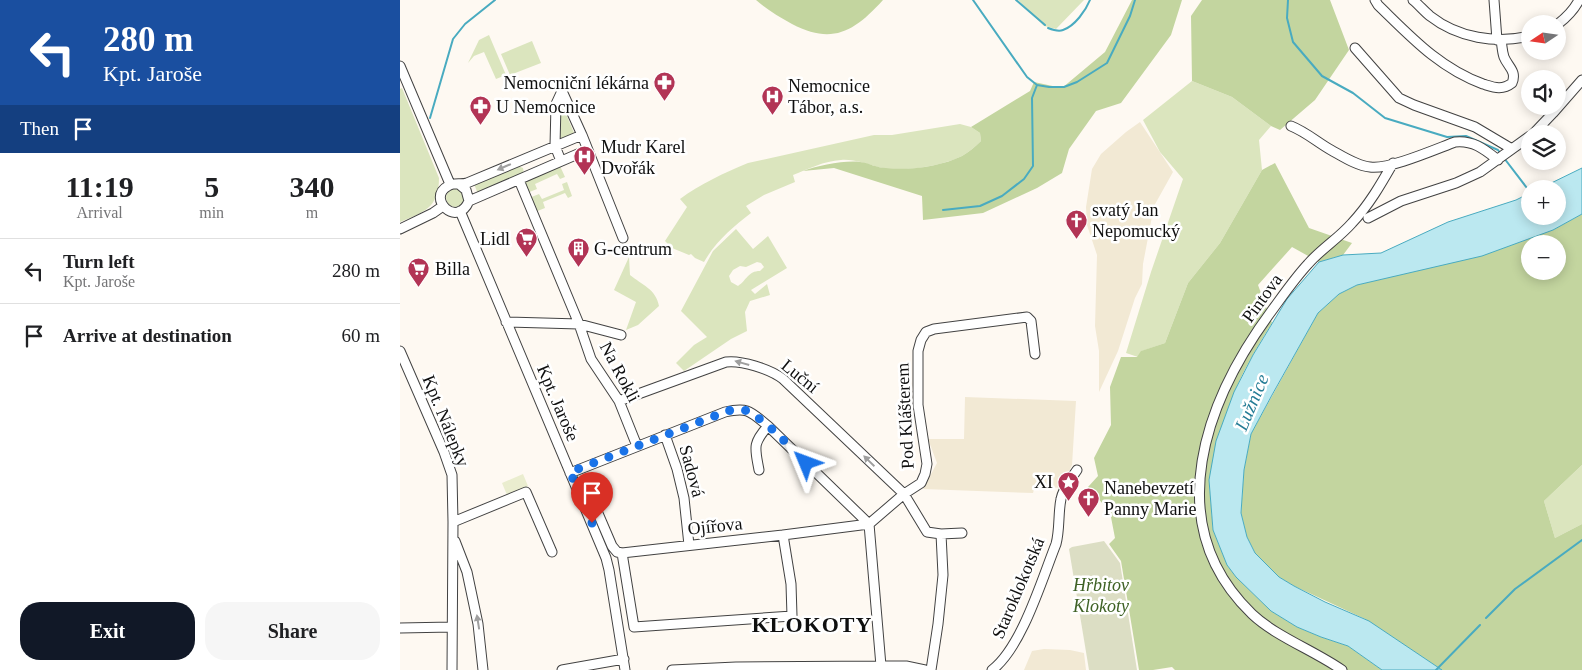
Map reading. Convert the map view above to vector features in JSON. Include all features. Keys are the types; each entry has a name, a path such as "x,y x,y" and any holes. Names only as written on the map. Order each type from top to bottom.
{"street":[{"path":"1375,0 1411,37 1445,66 1470,79 1499,88 1507,87 1514,80 1513,71 1504,56 1499,40 1494,0"},
{"path":"1413,0 1429,16 1457,32 1475,37 1499,40 1521,37"},
{"path":"1566,17 1579,0"},
{"path":"1355,48 1399,98 1474,128 1512,149"},
{"path":"400,66 455,185 466,190 469,197 467,205 460,211 451,212 443,206 440,198 446,186 455,185 467,183 582,135"},
{"path":"1542,125 1582,80"},
{"path":"561,161 555,146 556,104 562,91 582,135 623,238"},
{"path":"1291,126 1308,134 1330,149 1361,165 1370,167 1380,167 1463,141 1479,146 1498,160"},
{"path":"1368,218 1401,201 1456,183 1480,172 1521,142"},
{"path":"468,201 587,150"},
{"path":"523,160 529,175"},
{"name":"Pintova","path":"1342,670 1271,628 1253,615 1223,580 1214,562 1200,517 1200,476 1209,428 1231,376 1255,332 1307,264 1357,217 1373,197 1393,163"},
{"name":"Na Rokli","path":"519,180 579,324 591,359 619,401 638,446"},
{"path":"400,229 433,214 443,206"},
{"name":"Kpt. Jaroše","path":"460,211 610,570 625,670"},
{"name":"Pod Klášterem","path":"869,524 904,494 921,484 925,474 927,464 918,406 918,351 921,340 926,332 934,329 1027,317 1031,321 1035,354"},
{"path":"506,322 579,324 621,335"},
{"name":"Kpt. Nálepky","path":"400,351 450,469 453,482 452,670"},
{"name":"Luční","path":"619,401 726,362 734,361 775,373 904,494 927,532 941,534"},
{"path":"570,472 725,412 740,408 751,412 768,426 869,524 881,666"},
{"path":"760,470 756,441 768,426"},
{"name":"Sadová","path":"665,435 677,469 684,498 689,546"},
{"name":"Staroklokotská","path":"992,670 1002,666 1023,627 1058,535 1061,499 1077,470"},
{"path":"453,522 526,492 552,552"},
{"path":"594,504 612,546 617,552 622,553 634,627 792,616 791,584 783,535"},
{"name":"Ojířova","path":"622,553 869,524"},
{"path":"931,670 943,575 941,534 962,533"},
{"name":"Kpt. Nálepky","path":"453,536 468,572 478,624 483,670"},
{"path":"400,628 452,628"},
{"path":"562,670 624,659"},
{"path":"672,670 906,666 925,670"}],"shaded area":[{"path":"1140,122 1173,172 1154,206 1143,264 1142,284 1135,298 1118,351 1099,392 1099,351 1095,326 1097,255 1087,225 1086,207 1092,169 1101,154"},
{"path":"965,397 1076,401 1072,465 1061,488 1035,486 1033,493 923,489 937,463 928,439 964,439"},
{"path":"1044,649 1070,650 1084,653 1086,670 1024,670 1032,651"}],"green space":[{"path":"756,0 883,0 852,27 842,32 819,34 792,24"},
{"path":"1018,0 1084,0 1056,29 1044,26"},
{"path":"1132,0 1182,0 1171,35 1121,103 1096,111 1069,149 1062,173 1037,188 983,213 923,220 922,196 834,168 803,171 847,162 863,163 883,168 915,168 945,163 962,156 981,141 980,133 971,127 1030,91 1034,82 1062,88 1105,52"},
{"path":"1202,0 1330,0 1349,50 1315,100 1280,130 1271,126 1232,97 1192,81 1191,16"},
{"path":"489,35 506,75 496,79 484,52 474,56 468,63 479,40"},
{"path":"532,41 541,63 510,75 501,54"},
{"path":"1192,81 1232,97 1271,126 1259,140 1262,170 1220,243 1188,283 1165,343 1142,351 1138,357 1126,353 1183,179 1160,152 1143,120"},
{"path":"402,88 439,178 436,196 428,208 400,222 400,89"},
{"path":"561,102 574,133 560,139 560,104"},
{"path":"960,124 971,127 980,133 981,141 954,160 921,168 887,169 855,161 841,160 822,164 793,175 795,182 764,195 746,206 751,213 719,241 704,262 691,254 689,255 672,248 665,241 687,207 680,199 712,179 748,163 874,135 892,135"},
{"path":"1275,163 1309,228 1352,243 1343,255 1319,262 1292,247 1258,285 1272,323 1243,372 1230,404 1209,480 1213,530 1227,565 1236,577 1271,611 1297,627 1348,646 1382,670 1175,670 1172,667 1139,670 1121,561 1109,544 1115,538 1110,512 1088,487 1098,476 1094,458 1111,425 1110,387 1121,357 1137,357 1141,351 1165,343 1188,283 1220,243 1262,170"},
{"path":"518,166 523,168 524,174 478,194 474,184"},
{"path":"560,166 565,177 560,179 557,174 535,184 537,189 527,193 522,182"},
{"path":"567,182 572,196 568,198 565,193 543,202 545,208 535,212 529,198 539,194 542,199 564,190 562,184"},
{"path":"455,189 463,194 464,198 459,206 455,207 447,202 446,198 451,190"},
{"path":"1582,214 1582,465 1544,501 1555,538 1582,524 1582,670 1442,670 1365,619 1294,586 1279,577 1255,553 1247,537 1241,513 1244,470 1251,434 1318,313 1339,294 1357,285 1521,239 1521,280 1566,280 1566,235 1536,235 1566,225 1566,223"},
{"path":"736,229 753,249 768,236 787,268 751,290 755,294 767,284 770,295 750,301 745,312 747,331 731,339 684,371 676,363 694,345 707,337 681,311 713,251","holes":["757,262 761,263 764,267 760,271 750,274 738,286 731,282 729,276 733,270 740,266 746,267"]},
{"path":"629,257 630,275 652,291 659,306 638,325 626,330 636,302 614,290"},
{"path":"1582,465 1582,524 1555,538 1544,501"},
{"path":"523,474 528,486 507,495 502,483"},
{"name":"Hřbitov Klokoty","path":"1104,541 1120,563 1137,670 1089,670 1069,549"}],"water":[{"path":"1582,168 1582,214 1566,223 1566,180 1557,180"},
{"name":"Lužnice","path":"1521,198 1521,225 1562,225 1539,235 1521,235 1521,242 1482,256 1357,285 1339,294 1318,313 1251,434 1244,470 1241,513 1247,537 1255,553 1279,577 1325,602 1369,621 1442,670 1382,670 1348,646 1297,627 1271,611 1236,577 1227,565 1213,530 1209,480 1216,441 1234,392 1253,355 1287,299 1319,262 1343,255 1381,253 1448,222"}],"waterway":[{"path":"430,118 453,39 465,24 495,0"},
{"path":"973,0 1027,77 1037,85 1049,87 1064,87 1077,82 1107,63 1130,16 1135,0"},
{"path":"1016,0 1045,25"},
{"path":"1048,28 1059,31 1072,25 1080,17 1090,0"},
{"path":"1288,0 1287,18 1293,42 1322,76 1353,93 1385,118 1447,137 1466,136 1498,150 1501,154"},
{"path":"943,210 980,206 1002,196 1024,179 1033,166 1032,98 1037,85"},
{"path":"1504,158 1521,180"},
{"path":"1486,618 1515,589 1582,540"},
{"path":"1436,670 1480,625"}],"place":[{"name":"Nemocniční lékárna","path":"665,102"},
{"name":"Nemocnice Tábor, a.s.","path":"772,115"},
{"name":"U Nemocnice","path":"480,126"},
{"name":"Mudr Karel Dvořák","path":"585,176"},
{"name":"svatý Jan Nepomucký","path":"1076,239"},
{"name":"Lidl","path":"526,258"},
{"name":"G-centrum","path":"578,268"},
{"name":"Billa","path":"419,288"},
{"name":"XI","path":"1069,501"},
{"name":"Nanebevzetí Panny Marie","path":"1088,517"}],"district":[{"name":"KLOKOTY","path":"812,624"}],"route":[{"path":"592,523 570,472 725,412 740,408 751,412 806,463"}]}
